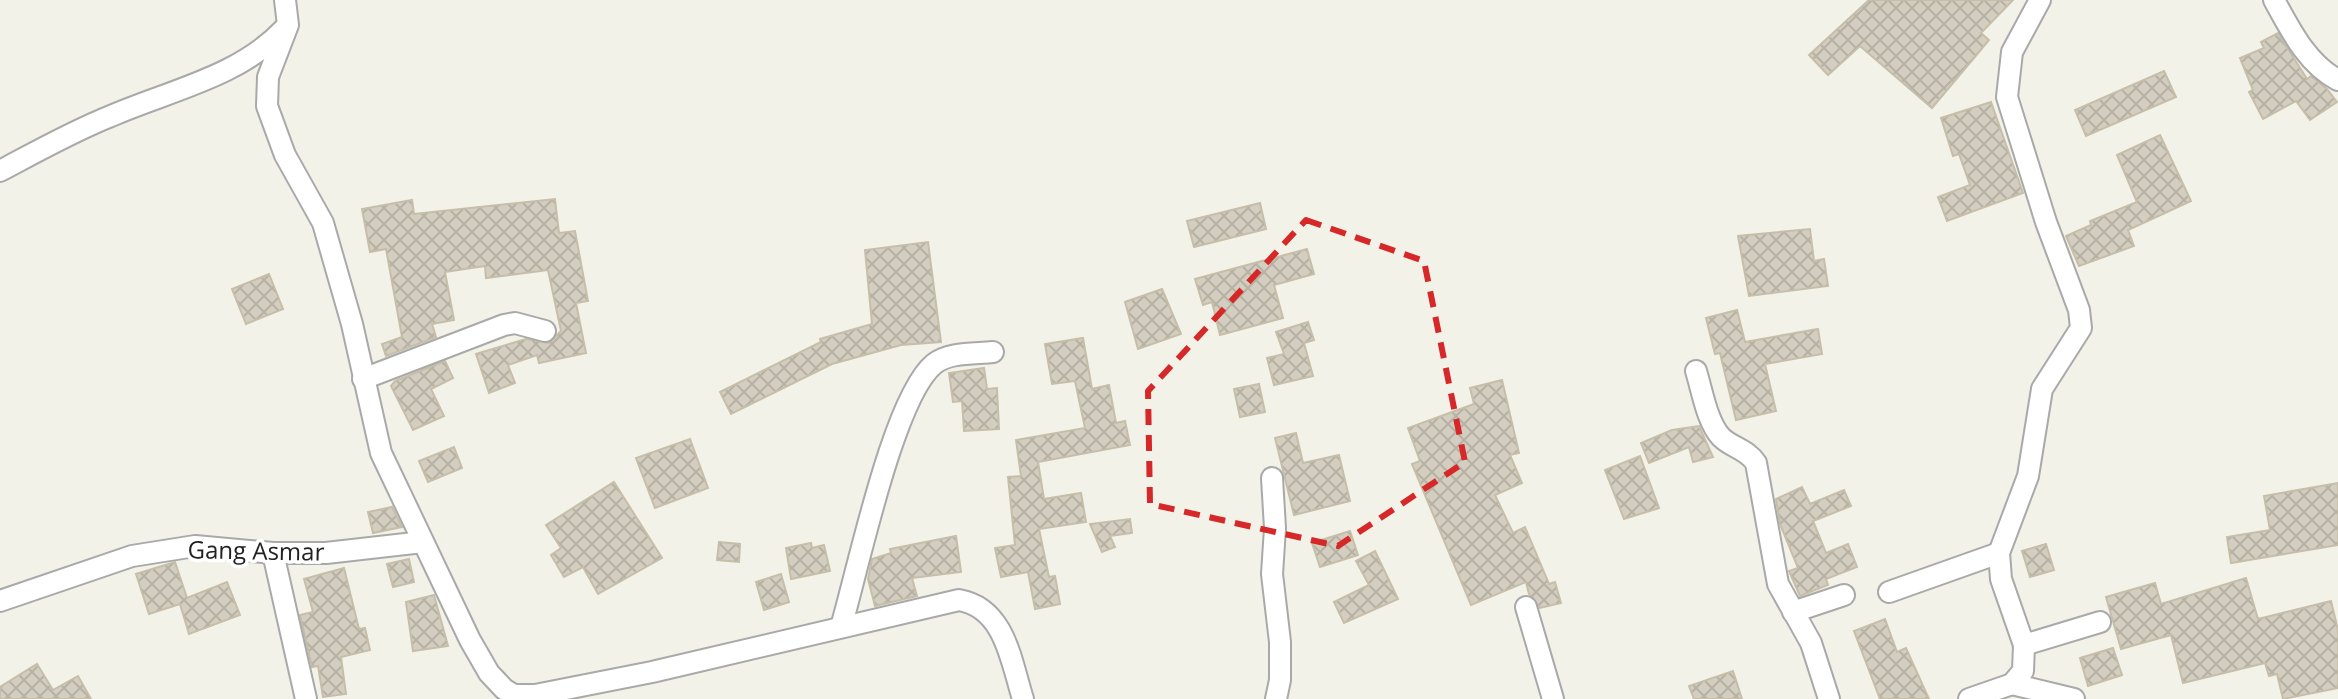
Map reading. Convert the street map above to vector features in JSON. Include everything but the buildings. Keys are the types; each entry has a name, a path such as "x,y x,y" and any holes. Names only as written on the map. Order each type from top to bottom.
{"street":[{"path":"285,0 288,25 268,77 267,106 285,155 323,223 352,324 381,453 470,640 506,696 535,695 652,672 942,602 971,602 982,607 995,621 1006,641 1023,699"},
{"path":"1969,699 2012,684 2023,671 2024,645 2001,579 1999,553 2028,476 2042,389 2081,328 2079,310 2046,222 2007,97 2012,52 2040,0"},
{"path":"2274,0 2294,37 2320,67 2338,80"},
{"path":"0,171 108,117 230,70 264,50 288,25"},
{"path":"363,379 504,325 515,323 545,331"},
{"path":"841,627 895,430 919,381 935,363 946,357 993,352"},
{"path":"1696,371 1716,431 1728,444 1745,450 1756,463 1778,584 1811,643 1829,699"},
{"path":"1272,478 1275,528 1272,574 1280,642 1280,680 1276,699"},
{"name":"Gang Asmar","path":"0,601 132,556 195,546 273,553 363,551 423,542"},
{"path":"273,553 302,670 306,699"},
{"path":"1889,592 1999,553"},
{"path":"1793,612 1844,595"},
{"path":"1526,607 1553,699"},
{"path":"2024,645 2100,622"},
{"path":"2012,684 2074,699"}],"highlighted area":[{"path":"1306,220 1424,261 1465,462 1338,546 1150,504 1148,391"}]}
